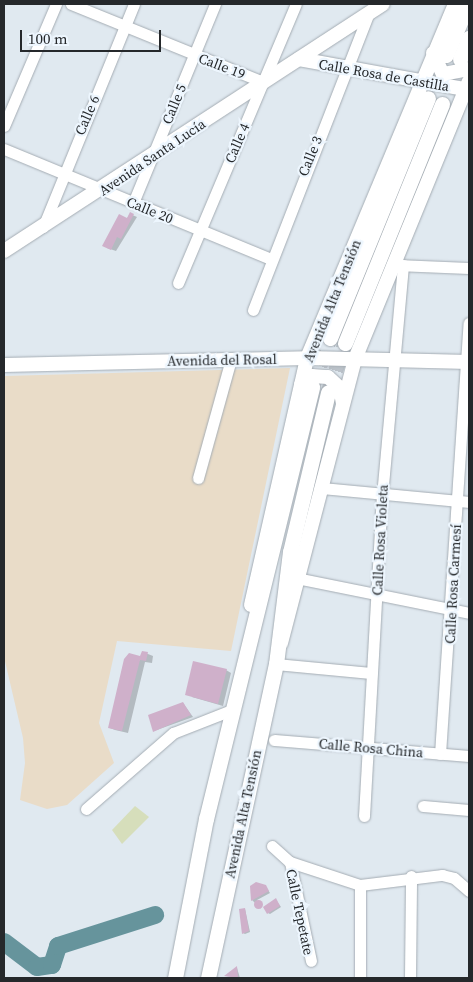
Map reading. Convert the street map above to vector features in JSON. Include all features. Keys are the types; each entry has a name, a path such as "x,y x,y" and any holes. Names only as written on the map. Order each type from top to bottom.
{"main road":[{"name":"Avenida Alta Tensión","path":"452,59 468,4"},
{"name":"Avenida Alta Tensión","path":"452,59 469,38"},
{"name":"Avenida Alta Tensión","path":"330,338 428,98"},
{"name":"Avenida Alta Tensión","path":"345,343 442,104"},
{"name":"Avenida Alta Tensión","path":"175,978 306,386"},
{"name":"Avenida Alta Tensión","path":"208,978 277,656 290,552 328,392"}],"street":[{"path":"4,126 56,4"},
{"name":"Calle 19","path":"71,4 263,82"},
{"name":"Calle 6","path":"42,227 134,4"},
{"name":"Calle 5","path":"132,203 154,155 215,4"},
{"name":"Calle 4","path":"178,283 296,4"},
{"name":"Avenida Santa Lucía","path":"4,251 102,191 371,8 384,4"},
{"name":"Avenida Alta Tensión","path":"306,386 307,358 422,82 452,59 455,4"},
{"name":"Calle 3","path":"253,310 269,258 371,8"},
{"name":"Calle Rosa de Castilla","path":"298,59 345,70 468,87"},
{"name":"Avenida Alta Tensión","path":"277,656 301,579 355,359 397,265 468,87"},
{"name":"Calle 20","path":"4,149 102,191 269,258"},
{"path":"397,265 469,268"},
{"name":"Calle Rosa Violeta","path":"364,816 366,748 397,265"},
{"name":"Calle Rosa Carmesí","path":"440,754 463,502 469,323"},
{"name":"Avenida del Rosal","path":"4,365 307,358 468,362"},
{"path":"198,478 231,359"},
{"path":"306,386 312,376 328,377 340,388 343,404"},
{"path":"322,488 382,496 463,502"},
{"path":"301,579 469,614"},
{"path":"277,656 371,672"},
{"path":"86,810 166,738 234,709"},
{"name":"Calle Rosa China","path":"274,740 469,756"},
{"path":"423,806 469,810"},
{"path":"272,846 290,862 360,885 411,876 454,878 469,890"},
{"name":"Calle Tepetate","path":"290,862 311,961"},
{"path":"410,978 411,876"},
{"path":"360,885 360,977"}],"shaded area":[{"path":"290,368 231,651 117,641 99,723 114,763 67,805 47,809 20,800 25,763 23,738 4,657 4,376"}],"green space":[{"path":"135,806 149,817 122,844 112,830"}],"building":[{"path":"130,212 134,214 121,239 117,237 111,250 102,246 119,214 127,218"},
{"path":"142,651 148,652 146,661 140,660 122,731 108,728 124,659 129,653 140,656"},
{"path":"193,661 227,669 218,704 185,695"},
{"path":"183,702 191,715 153,732 148,715"},
{"path":"256,882 266,885 269,891 251,901 250,886"},
{"path":"276,898 280,906 267,914 263,907"},
{"path":"258,900 262,904 258,908 254,904"},
{"path":"245,908 249,931 242,934 239,909"},
{"path":"237,966 238,978 224,976"}],"waterway":[{"path":"4,942 37,967 52,965 58,946 155,915"}],"tunnel":[{"path":"312,387 330,338"},
{"path":"328,392 345,343"}]}
